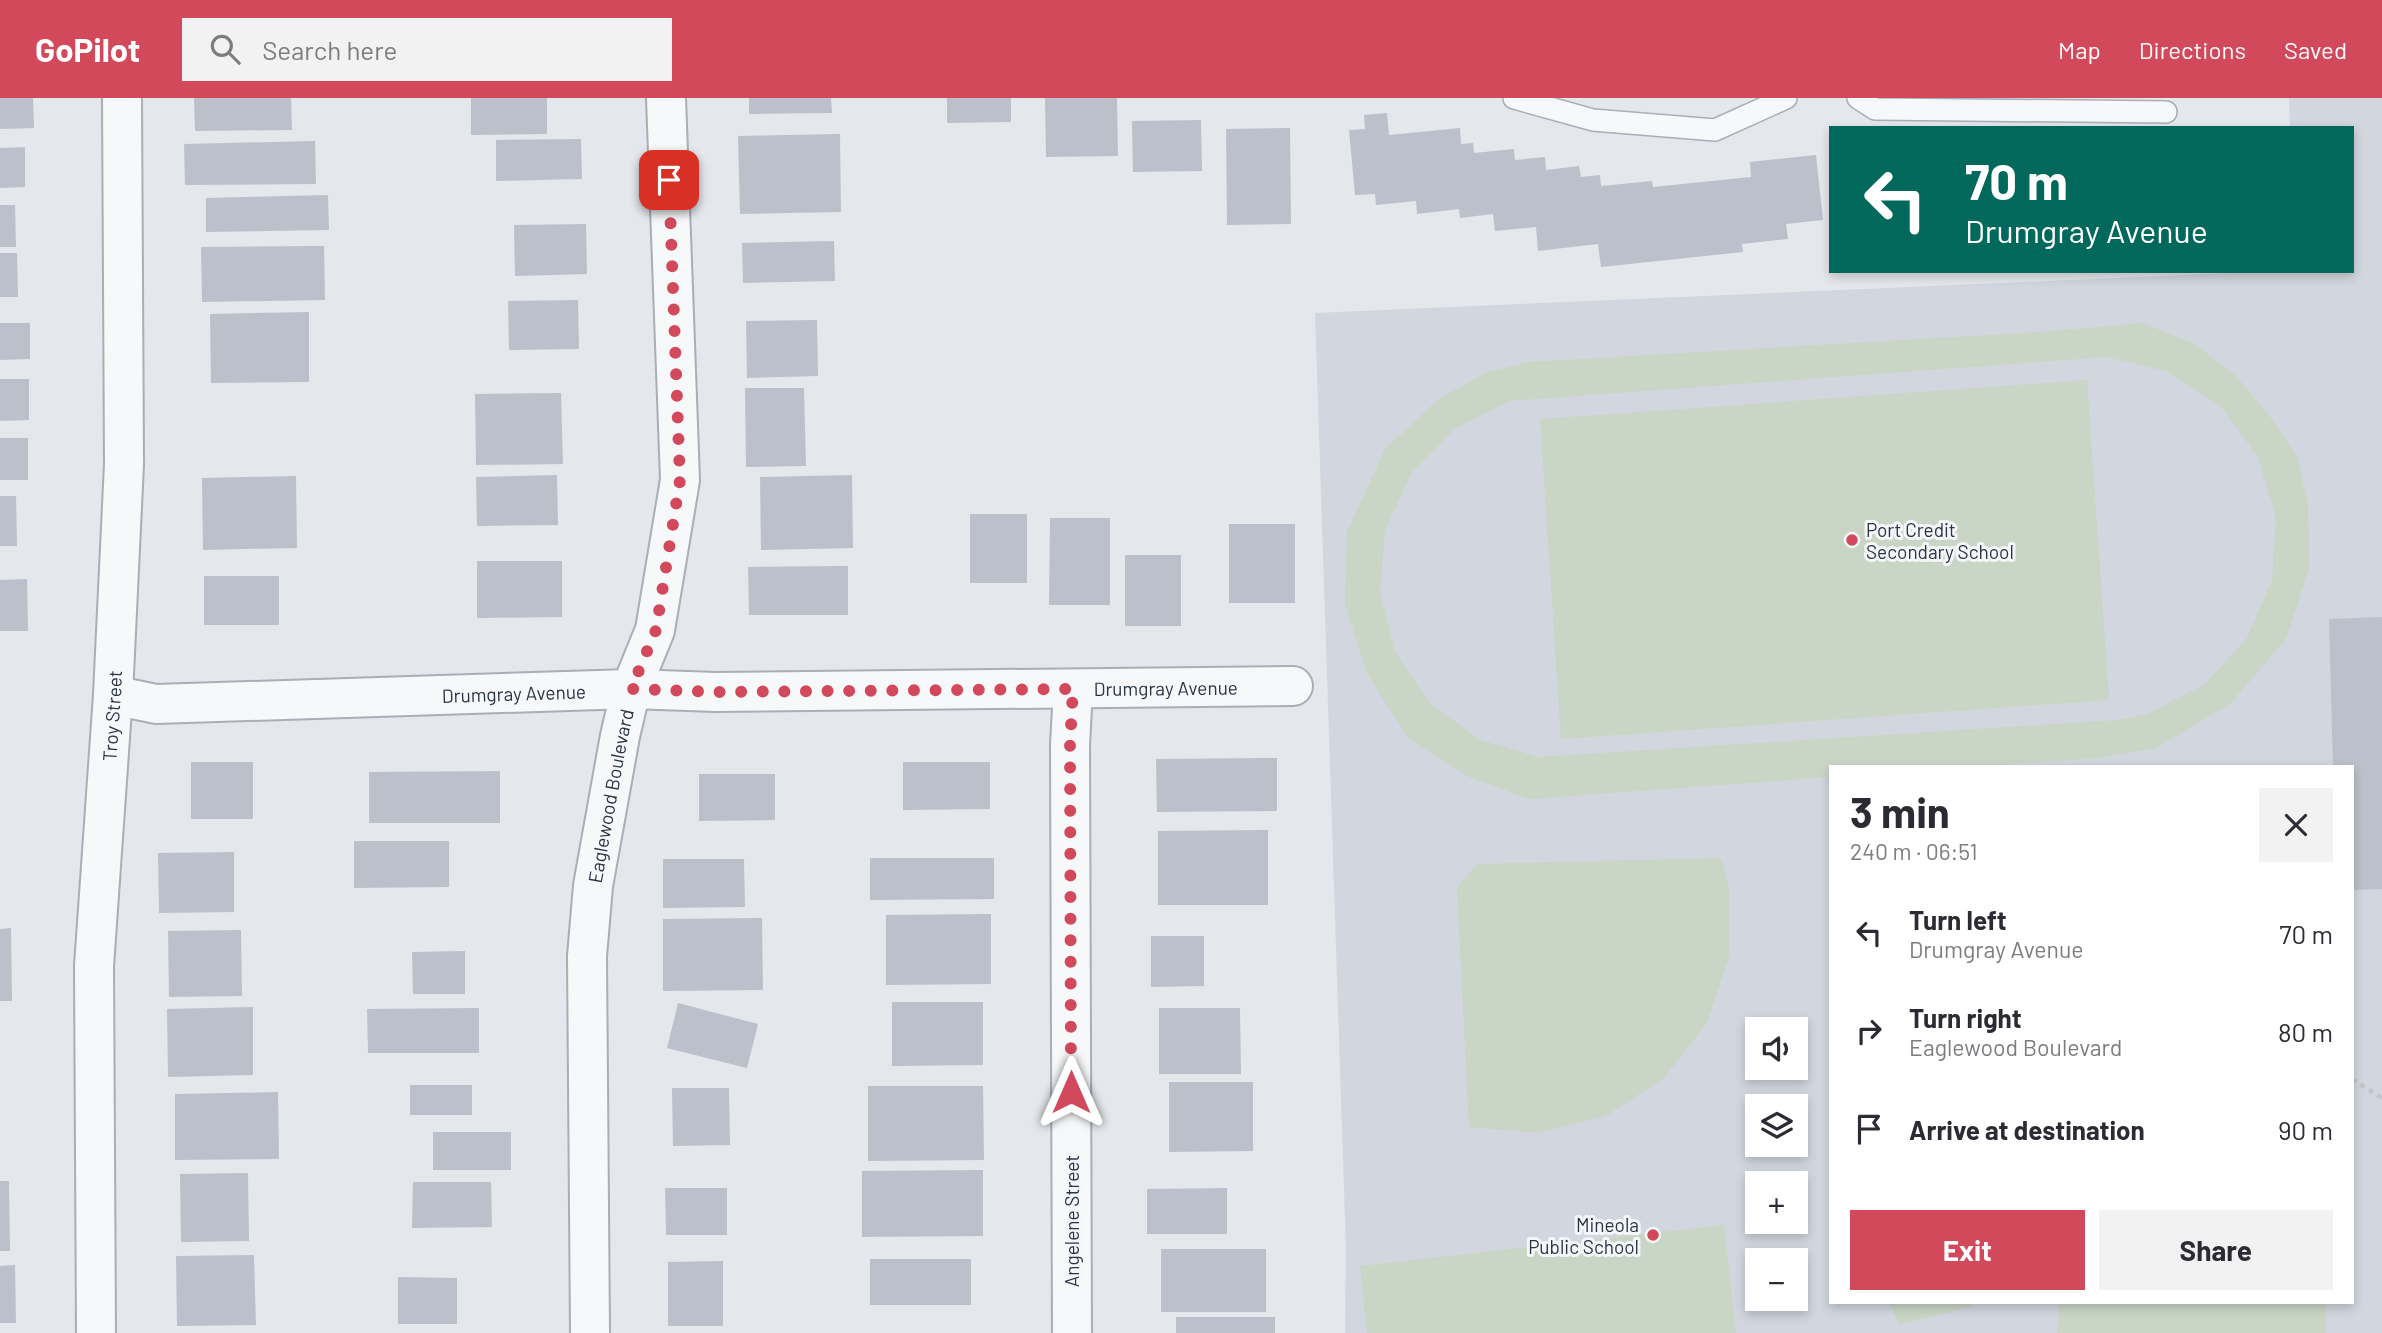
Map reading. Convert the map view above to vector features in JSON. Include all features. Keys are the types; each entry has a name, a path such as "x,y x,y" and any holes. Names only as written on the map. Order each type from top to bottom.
{"street":[{"name":"Troy Street","path":"96,1333 94,966 113,695 124,464 122,98"},
{"name":"Eaglewood Boulevard","path":"590,1333 587,956 593,886 631,689 656,630 680,480 666,98"},
{"name":"Drumgray Avenue","path":"113,695 156,704 631,689 716,692 1293,687"},
{"name":"Angelene Street","path":"1072,1333 1070,745 1073,689"}],"lane":[{"path":"1514,98 1540,102 1594,120 1715,130 1786,98"},
{"path":"1858,98 1875,109 2166,111"}],"path":[{"path":"2354,1080 2382,1098"}],"shaded area":[{"name":"Port Credit Secondary School","path":"2289,98 2382,98 2382,1333 1345,1333 1346,1249 1315,313 2230,273 2354,273 2354,126 2290,126"}],"green space":[{"path":"2143,323 2195,344 2236,376 2271,418 2297,457 2308,503 2309,569 2286,639 2230,704 2156,748 2100,758 1995,765 1829,765 1829,777 1529,799 1467,776 1408,738 1367,674 1345,604 1347,532 1385,449 1440,398 1488,372 1529,362 2038,332","holes":["2107,357 2168,372 2221,407 2258,457 2276,518 2272,580 2247,638 2205,684 2149,713 2118,720 1539,757 1480,740 1430,703 1395,652 1380,592 1385,530 1411,474 1454,429 1509,401"]},
{"path":"2087,380 2109,700 1561,739 1540,419"},
{"path":"1721,858 1729,888 1729,957 1707,1023 1664,1078 1606,1116 1539,1133 1469,1127 1457,888 1477,864"},
{"path":"1724,1225 1736,1333 1367,1333 1360,1266"},
{"path":"1890,1304 1972,1304 1973,1306 1899,1325"},
{"path":"2060,1304 2325,1304 2326,1333 2057,1333"}],"building":[{"path":"0,98 33,98 34,128 0,129"},
{"path":"194,98 291,98 292,130 195,131"},
{"path":"471,98 547,98 547,134 471,135"},
{"path":"749,98 831,98 832,113 749,114"},
{"path":"947,98 1011,98 1011,122 947,123"},
{"path":"1045,98 1117,98 1118,156 1046,157"},
{"path":"1387,113 1389,135 1460,128 1461,144 1473,143 1474,153 1514,149 1515,160 1545,157 1546,170 1579,166 1581,177 1600,175 1601,186 1652,181 1653,187 1751,177 1750,162 1816,155 1823,220 1786,224 1788,239 1742,244 1743,252 1601,267 1598,244 1538,251 1536,227 1495,231 1493,214 1460,218 1459,209 1417,214 1416,201 1376,205 1375,194 1355,195 1349,130 1365,129 1364,115"},
{"path":"1201,120 1202,171 1133,172 1132,121"},
{"path":"1290,128 1291,224 1227,225 1226,129"},
{"path":"840,134 841,212 740,214 738,136"},
{"path":"581,139 582,179 496,181 496,140"},
{"path":"315,141 316,184 185,185 184,144"},
{"path":"25,147 25,187 0,188 0,148"},
{"path":"328,195 329,230 206,232 206,198"},
{"path":"0,205 15,205 16,247 0,247"},
{"path":"586,224 587,274 515,276 514,225"},
{"path":"834,241 835,281 743,283 742,243"},
{"path":"324,246 325,300 202,302 201,247"},
{"path":"0,253 17,253 18,297 0,297"},
{"path":"578,300 579,349 509,350 508,301"},
{"path":"309,312 309,382 211,383 210,314"},
{"path":"817,320 818,376 747,378 746,321"},
{"path":"0,323 30,323 30,359 0,360"},
{"path":"0,379 29,379 29,420 0,421"},
{"path":"745,388 804,388 806,466 746,467"},
{"path":"561,393 563,464 476,465 475,394"},
{"path":"0,438 28,438 28,480 0,480"},
{"path":"557,475 558,525 477,526 476,477"},
{"path":"852,475 853,548 761,550 760,477"},
{"path":"296,476 297,548 203,550 202,478"},
{"path":"0,496 16,496 17,546 0,546"},
{"path":"970,514 1027,514 1027,583 970,583"},
{"path":"1050,518 1110,518 1110,605 1049,605"},
{"path":"1229,524 1295,524 1295,603 1229,603"},
{"path":"1125,555 1181,555 1181,626 1125,626"},
{"path":"477,561 562,561 562,617 477,618"},
{"path":"848,566 848,615 749,615 748,567"},
{"path":"204,576 279,576 279,625 204,625"},
{"path":"27,579 28,631 0,631 0,580"},
{"path":"2382,617 2382,889 2354,890 2354,765 2333,765 2329,619"},
{"path":"1277,758 1277,811 1157,812 1156,759"},
{"path":"191,762 253,762 253,819 191,819"},
{"path":"903,762 990,762 990,809 903,810"},
{"path":"500,771 500,823 369,823 369,772"},
{"path":"699,774 775,774 775,820 699,821"},
{"path":"1268,830 1268,905 1158,905 1158,831"},
{"path":"354,841 449,841 449,887 354,888"},
{"path":"234,852 234,912 159,913 158,853"},
{"path":"870,858 994,858 994,899 870,900"},
{"path":"663,859 744,859 745,907 663,908"},
{"path":"991,914 991,984 886,985 886,915"},
{"path":"762,918 763,990 663,991 663,919"},
{"path":"11,928 12,1001 0,1001 0,929"},
{"path":"241,930 242,996 169,997 168,931"},
{"path":"1151,936 1204,936 1204,986 1151,987"},
{"path":"465,951 465,994 413,994 412,952"},
{"path":"892,1002 983,1002 983,1065 892,1066"},
{"path":"678,1003 758,1024 747,1068 667,1048"},
{"path":"253,1007 253,1075 168,1077 167,1009"},
{"path":"479,1008 479,1053 368,1053 367,1009"},
{"path":"1159,1008 1240,1008 1241,1074 1159,1074"},
{"path":"1169,1082 1253,1082 1253,1151 1169,1152"},
{"path":"410,1085 472,1085 472,1115 410,1115"},
{"path":"868,1086 983,1086 984,1160 868,1161"},
{"path":"672,1088 729,1088 730,1145 673,1146"},
{"path":"278,1092 279,1159 175,1160 175,1094"},
{"path":"433,1132 511,1132 511,1170 433,1170"},
{"path":"983,1170 983,1236 862,1237 862,1171"},
{"path":"248,1173 249,1241 181,1242 180,1174"},
{"path":"0,1181 9,1181 10,1251 0,1251"},
{"path":"413,1182 491,1182 492,1227 412,1228"},
{"path":"665,1188 727,1188 727,1235 666,1235"},
{"path":"1227,1188 1227,1234 1147,1234 1147,1189"},
{"path":"1161,1249 1266,1249 1266,1312 1161,1312"},
{"path":"254,1255 256,1325 177,1326 176,1256"},
{"path":"870,1259 971,1259 971,1305 870,1305"},
{"path":"723,1261 723,1326 668,1326 668,1262"},
{"path":"15,1265 16,1323 0,1323 0,1266"},
{"path":"398,1277 457,1278 457,1324 398,1324"},
{"path":"1176,1317 1275,1317 1275,1333 1176,1333"}],"place":[{"name":"Port Credit Secondary School","path":"1852,540"},
{"name":"Mineola Public School","path":"1653,1235"}],"route":[{"path":"669,180 680,480 656,630 631,689 716,692 1073,689 1070,745 1071,1092"}]}
